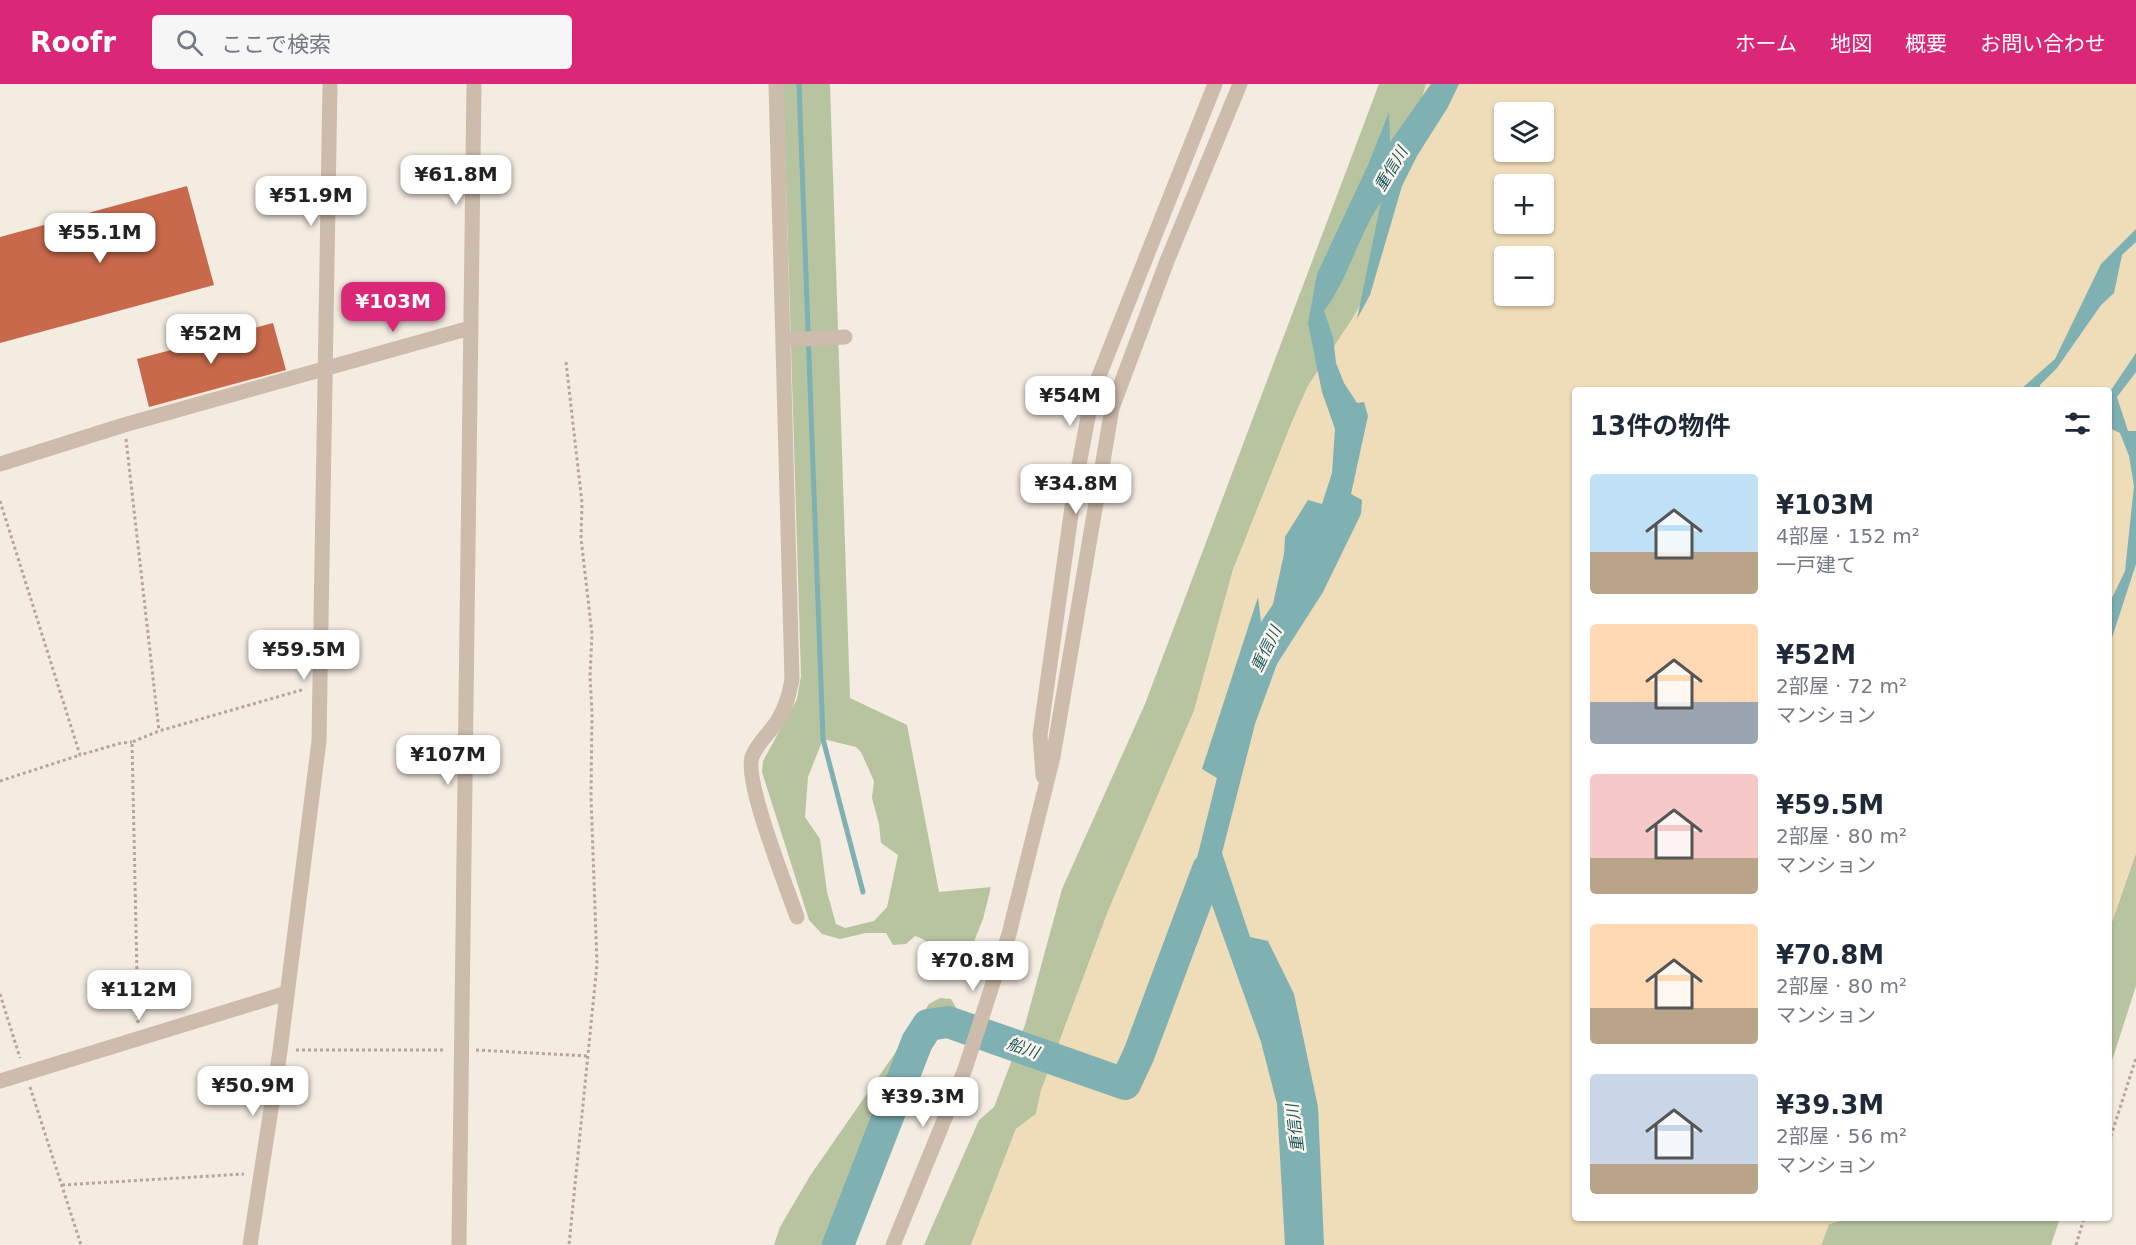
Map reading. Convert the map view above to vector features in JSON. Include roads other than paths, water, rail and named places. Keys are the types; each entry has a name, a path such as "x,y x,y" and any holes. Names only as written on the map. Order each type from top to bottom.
{"street":[{"path":"250,1245 287,993 319,741 330,84"},
{"path":"459,1245 474,84"},
{"path":"776,84 786,340 792,680 788,699 778,720 761,741 751,759 751,776 759,808 797,917"},
{"path":"1045,795 1040,735 1075,486 1093,391 1215,84"},
{"path":"893,1245 965,1069 1009,934 1045,795 1112,408 1167,261 1240,84"},
{"path":"0,464 124,425 470,328"},
{"path":"786,340 842,337"},
{"path":"0,1081 287,993"}],"water":[{"name":"重信川","path":"1431,84 1459,84 1402,186 1370,295 1357,319 1381,202 1366,228 1340,285 1324,311 1333,337 1336,363 1344,383 1357,403 1364,402 1368,416 1351,494 1362,500 1361,514 1323,592 1277,664 1255,724 1222,853 1250,937 1268,941 1294,994 1318,1107 1324,1245 1285,1245 1277,1104 1261,1042 1208,894 1194,870 1217,778 1202,769 1258,597 1261,622 1273,604 1284,554 1285,537 1308,500 1322,504 1332,473 1335,429 1322,392 1308,323 1317,274 1368,165 1389,112 1390,142"},
{"path":"2136,229 2136,242 2122,255 2114,293 2101,305 2057,368 2040,387 2023,387 2055,359 2101,264"},
{"path":"2136,353 2136,372 2117,397 2128,431 2136,431 2136,564 2112,638 2112,597 2125,571 2134,486 2129,456 2120,433 2112,429 2112,389"}],"waterway":[{"path":"799,84 823,739 863,892"},
{"name":"船川","path":"838,1245 917,1042 928,1025 948,1022 1125,1084 1139,1054 1208,869"}]}
